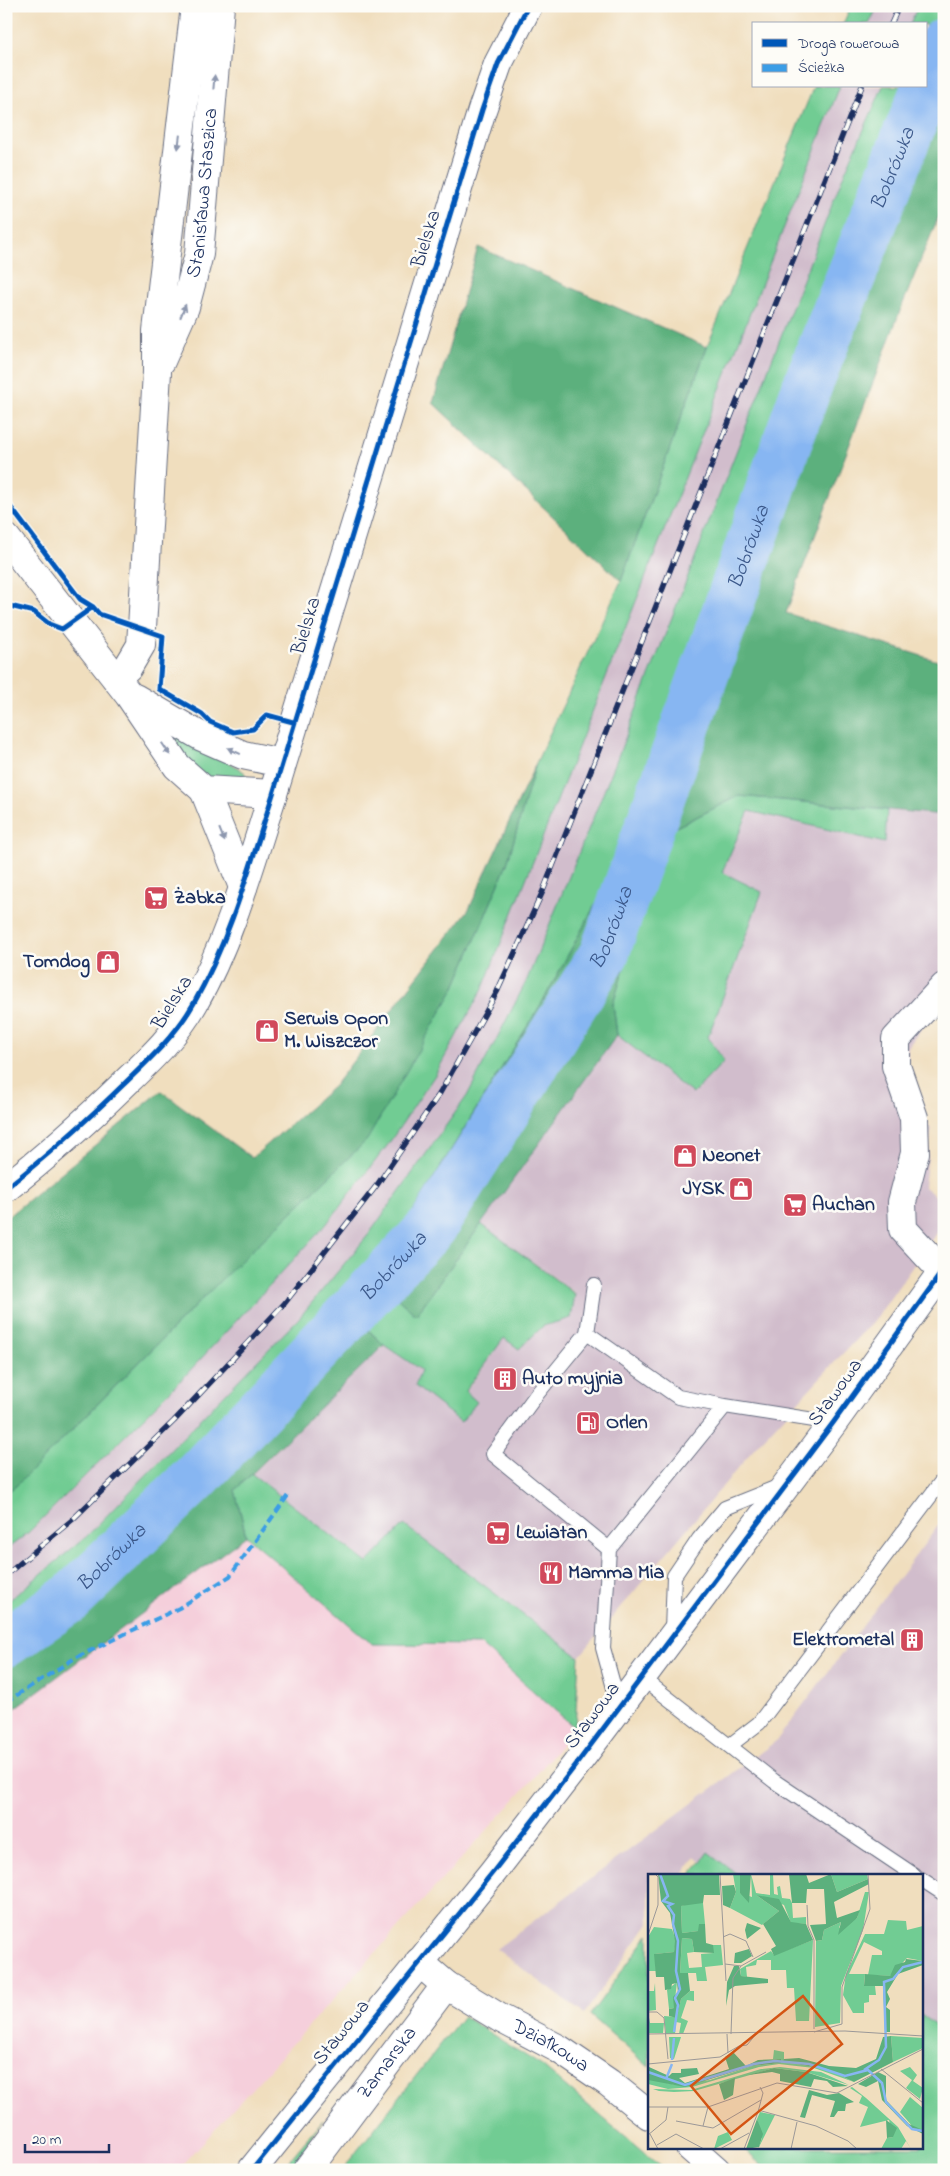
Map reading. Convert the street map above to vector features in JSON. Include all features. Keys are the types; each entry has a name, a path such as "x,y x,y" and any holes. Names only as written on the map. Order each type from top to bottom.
{"street":[{"name":"Stanisława Staszica","path":"123,686 128,667 141,645 157,372 157,331 195,6"},
{"name":"Stanisława Staszica","path":"157,372 185,308 199,254 220,6"},
{"name":"Bielska","path":"6,1188 93,1115 167,1043 194,1003 215,960 243,887 273,794 482,110 498,64 528,6"},
{"path":"6,538 15,565 123,686 177,766 204,790 243,887"},
{"path":"123,686 202,737 243,755 281,763"},
{"path":"204,790 273,794"},
{"path":"943,1270 903,1230 902,1202 915,1153 914,1118 896,1066 896,1039 944,987"},
{"name":"Stawowa","path":"252,2170 418,1962 493,1872 833,1423 943,1270"},
{"path":"418,1962 446,1985"},
{"name":"Działkowa","path":"446,1985 500,2018 559,2049 609,2083 648,2113"},
{"name":"Zamarska","path":"307,2170 446,1985"},
{"path":"691,2148 716,2170"}],"lane":[{"path":"594,1285 587,1333 537,1394 493,1454 609,1549"},
{"path":"587,1333 678,1397 833,1423"},
{"path":"619,1706 603,1648 609,1549 725,1406"},
{"path":"729,1746 759,1723 944,1478"},
{"path":"672,1634 674,1576 699,1539 725,1508 788,1483"},
{"path":"641,1677 774,1781 913,1874"},
{"path":"922,1880 944,1894"}],"shaded area":[{"path":"878,6 918,6 911,22 870,22"},
{"path":"839,88 882,88 842,179 615,764 526,982 467,1096 369,1234 299,1318 86,1537 6,1603 6,1550 29,1532 325,1226 387,1146 435,1075 483,988"},
{"path":"887,810 944,815 944,997 908,1047 908,1070 931,1131 924,1187 944,1203 944,1222 877,1317 760,1442 579,1657 404,1525 367,1563 252,1474 384,1345 421,1370 465,1392 504,1338 519,1349 543,1326 571,1318 575,1293 481,1224 617,1035 693,1094 707,1037 729,978 722,872 749,811 884,842"},
{"path":"944,1518 944,2044 922,2028 922,1874 719,1874 695,1857 683,1874 648,1874 648,1924 584,2014 496,1949 776,1741"},
{"path":"246,1536 372,1644 481,1645 575,1728 528,1785 178,2170 6,2170 6,1715"}],"green space":[{"path":"851,6 878,6 870,22 844,22"},
{"path":"918,6 944,6 944,15 928,48 928,22 911,22"},
{"path":"944,15 944,203 900,311 786,613 944,663 944,815 739,796 666,832 613,1004 617,1035 416,1315 366,1271 404,1226 543,1001 599,898 833,278 911,88 928,88 928,48"},
{"path":"813,88 839,88 483,988 435,1075 387,1146 325,1226 180,1381 29,1532 6,1550 6,1493 17,1485 222,1279 455,987 507,864 536,763 621,581 707,347"},
{"path":"882,88 911,88 833,278 599,898 543,1001 404,1226 366,1270 416,1315 481,1224 575,1294 571,1318 543,1326 519,1349 504,1338 465,1391 477,1402 461,1422 415,1386 421,1370 384,1345 345,1308 67,1582 6,1631 6,1603 86,1537 299,1318 369,1234 467,1096 526,982 615,764 842,179"},
{"path":"478,247 707,347 621,581 433,403"},
{"path":"166,729 232,764 244,772 248,781 221,784 191,767"},
{"path":"536,763 507,864 455,987 367,1140 222,1279 17,1485 6,1493 6,1218 161,1091 252,1158 334,1086 469,909"},
{"path":"739,796 887,810 885,843 749,811 722,872 762,892 708,1037 724,1061 693,1094 617,1035 613,1004 666,832"},
{"path":"345,1308 384,1345 235,1490 246,1536 6,1715 6,1631 67,1582"},
{"path":"252,1474 367,1563 404,1525 579,1657 575,1728 481,1645 372,1644 246,1536 235,1490"},
{"path":"708,1852 737,1874 692,1874"},
{"path":"648,1935 648,2066 590,2015"},
{"path":"463,2016 542,2066 664,2170 342,2170"},
{"path":"922,2016 944,2032 944,2170 767,2170 742,2148 922,2148"},
{"path":"323,2120 292,2170 281,2170"}],"waterway":[{"name":"Bobrówka","path":"928,83 944,43"},
{"name":"Bobrówka","path":"6,1642 71,1598 196,1477 433,1226 604,954 808,384 926,88"}],"railway":[{"path":"892,22 899,6"},
{"path":"6,1575 72,1520 174,1421 284,1304 377,1185 440,1093 497,992 543,891 861,88"}],"marked path":[{"path":"6,1702 75,1658 179,1608 230,1576 289,1494"}],"cycle path":[{"path":"6,1188 81,1125 162,1047 187,1015 207,979 239,900 273,794 482,110 498,64 528,6"},
{"path":"6,501 80,599 93,607 99,614 163,636 159,689 202,714 210,722 233,732 253,729 267,715 293,722"},
{"path":"6,605 34,612 49,624 62,629 93,607"},
{"path":"252,2170 493,1872 575,1766 833,1423 944,1269"}],"place":[{"name":"Żabka","path":"156,898"},
{"name":"Tomdog","path":"108,962"},
{"name":"Serwis Opon M. Wiszczor","path":"267,1031"},
{"name":"Neonet","path":"685,1156"},
{"name":"JYSK","path":"741,1189"},
{"name":"Auchan","path":"795,1205"},
{"name":"Auto myjnia","path":"505,1379"},
{"name":"Orlen","path":"588,1423"},
{"name":"Lewiatan","path":"498,1533"},
{"name":"Mamma Mia","path":"551,1573"},
{"name":"Elektrometal","path":"912,1640"}]}
